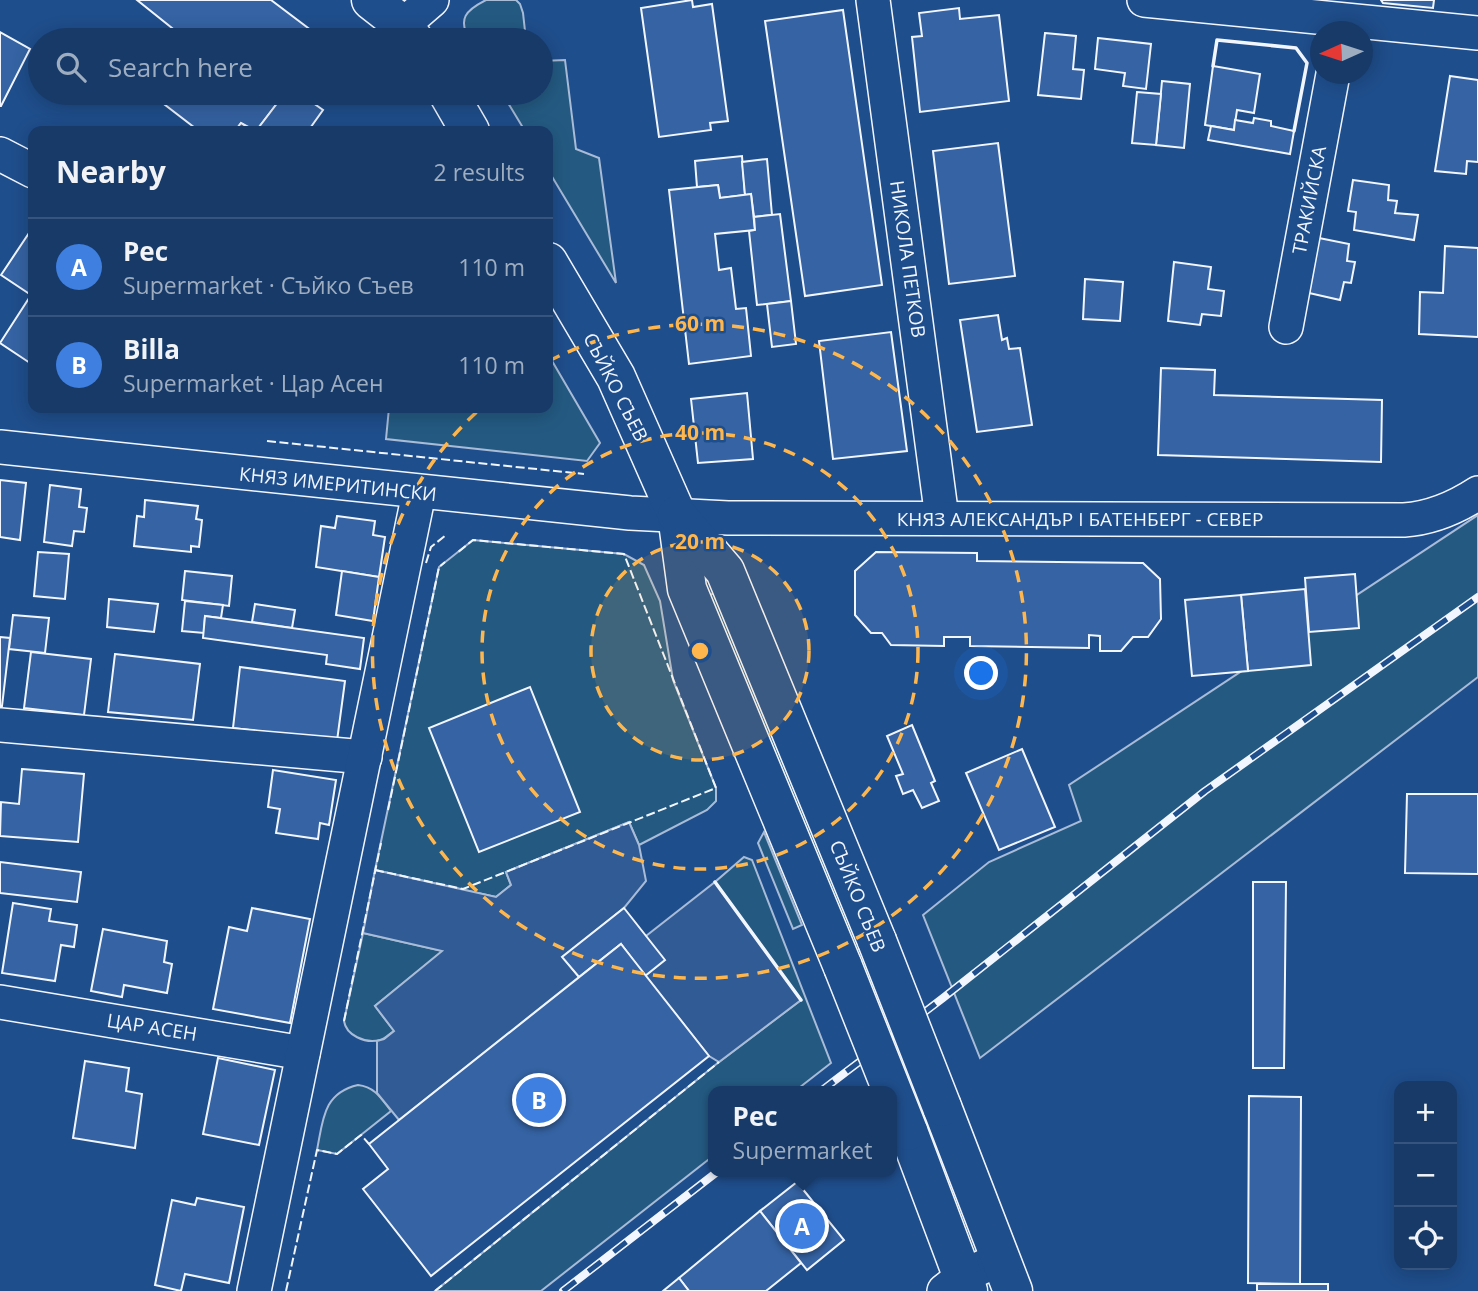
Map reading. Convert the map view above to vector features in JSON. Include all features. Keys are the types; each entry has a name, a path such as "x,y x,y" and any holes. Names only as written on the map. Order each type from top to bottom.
{"street":[{"path":"371,0 404,28"},
{"path":"412,28 432,0"},
{"name":"НИКОЛА ПЕТКОВ","path":"873,0 942,518"},
{"path":"1144,0 1343,17 1478,33"},
{"name":"ТРАКИЙСКА","path":"1286,327 1331,84"},
{"path":"455,105 467,126"},
{"path":"0,154 28,168"},
{"name":"СЪЙКО СЪЕВ","path":"553,270 616,377 677,515 687,589 890,1086"},
{"name":"КНЯЗ ИМЕРИТИНСКИ","path":"0,447 419,493 615,512 677,515"},
{"path":"254,1291 419,493"},
{"name":"КНЯЗ АЛЕКСАНДЪР I БАТЕНБЕРГ - СЕВЕР","path":"677,515 729,518 1405,520 1439,513 1478,493"},
{"name":"СЪЙКО СЪЕВ","path":"677,515 725,571 877,941 1006,1275"},
{"path":"0,725 365,757"},
{"name":"ЦАР АСЕН","path":"0,1002 303,1053"},
{"name":"СЪЙКО СЪЕВ","path":"897,1103 958,1286"},
{"path":"958,1286 1006,1275"}],"shaded area":[{"path":"486,0 516,0 523,13 525,28 465,28 466,16"},
{"path":"553,60 565,60 576,149 599,158 616,283 553,178 553,126 522,126 509,105 553,105"},
{"path":"553,363 600,443 587,461 386,439 389,413 553,413"},
{"path":"1478,515 1478,677 980,1058 923,915 989,862 1081,821 1069,785"},
{"path":"473,540 624,554 644,565 660,601 673,680 716,788 716,801 707,810 639,845 629,822 506,872 511,885 496,897 375,870 439,567"},
{"path":"714,593 940,1139 937,1145 933,1146 708,596"},
{"path":"629,822 639,845 646,881 624,908 563,957 579,977 399,1120 377,1093 377,1041 394,1031 375,1006 442,951 363,933 375,870 496,897 511,885 506,872"},
{"path":"764,832 802,925 793,929 758,843"},
{"path":"744,857 752,860 831,1063 801,1086 708,1086 708,1160 541,1291 435,1291 719,1062 801,1000 715,882"},
{"path":"715,882 801,1000 719,1062 709,1056 645,976 646,936"},
{"path":"363,933 443,951 375,1006 394,1031 384,1039 374,1041 352,1034 344,1021"},
{"path":"358,1085 373,1091 391,1111 337,1154 317,1150 323,1118 331,1101 346,1089"}],"building":[{"path":"137,0 271,0 308,28 172,28"},
{"path":"692,0 693,7 712,4 728,121 710,123 711,130 659,137 641,8"},
{"path":"1381,0 1434,0 1433,8 1383,3"},
{"path":"959,8 960,19 999,15 1009,101 920,112 912,37 922,36 919,13"},
{"path":"843,10 882,285 805,296 765,21"},
{"path":"0,32 28,48 28,53 0,106"},
{"path":"1045,33 1076,36 1073,69 1084,70 1081,99 1038,95"},
{"path":"1098,38 1151,44 1146,89 1123,86 1125,73 1095,69"},
{"path":"1213,66 1260,74 1254,113 1237,110 1234,130 1205,125"},
{"path":"1450,76 1478,80 1478,162 1467,161 1466,174 1435,171"},
{"path":"1162,81 1190,84 1184,148 1156,145"},
{"path":"1137,92 1161,94 1156,145 1132,143"},
{"path":"165,105 276,105 260,126 241,123 239,126 192,126"},
{"path":"276,105 316,105 323,110 312,126 260,126"},
{"path":"1254,118 1271,121 1271,126 1294,131 1290,154 1208,140 1211,126 1234,130 1235,120 1253,123"},
{"path":"998,143 1015,276 949,284 933,151"},
{"path":"742,156 745,195 720,198 718,185 697,187 695,161"},
{"path":"767,159 772,215 754,217 751,194 745,195 742,162"},
{"path":"1353,180 1389,185 1388,200 1397,201 1395,213 1418,215 1414,240 1354,230 1356,212 1348,211"},
{"path":"718,185 720,198 751,194 755,230 715,234 719,270 731,268 736,309 746,308 751,356 689,364 669,190"},
{"path":"780,214 791,301 757,305 749,231 755,230 754,217"},
{"path":"28,234 28,293 1,275"},
{"path":"1319,238 1349,244 1347,261 1355,262 1351,283 1344,282 1340,300 1309,293"},
{"path":"1445,246 1478,248 1478,337 1419,334 1420,292 1443,293"},
{"path":"1174,262 1211,267 1208,289 1224,291 1221,316 1202,314 1200,325 1168,321"},
{"path":"1085,279 1123,282 1120,321 1083,319"},
{"path":"28,300 28,362 0,343"},
{"path":"791,301 796,344 772,347 767,304"},
{"path":"998,315 1002,340 1007,338 1009,349 1020,348 1032,425 977,432 960,320"},
{"path":"891,332 907,451 833,459 819,341"},
{"path":"1161,368 1215,370 1214,395 1382,400 1381,462 1158,455"},
{"path":"747,393 753,459 698,463 691,399"},
{"path":"0,480 26,483 20,540 0,537"},
{"path":"50,485 81,489 79,507 87,508 84,532 74,531 72,546 44,542"},
{"path":"145,500 198,506 196,519 202,520 199,547 191,546 191,552 134,546 137,516 144,517"},
{"path":"337,516 375,521 373,535 385,537 379,577 316,567 321,526 335,528"},
{"path":"38,552 69,554 65,599 34,596"},
{"path":"876,552 977,553 977,561 1143,563 1160,579 1161,619 1148,637 1133,637 1121,651 1100,651 1100,636 1089,635 1089,648 970,646 970,637 944,637 944,646 891,645 882,633 871,633 855,615 855,571"},
{"path":"185,571 232,576 229,606 182,600"},
{"path":"342,571 379,577 373,621 336,615"},
{"path":"1355,574 1359,628 1309,632 1305,578"},
{"path":"1305,589 1311,665 1248,671 1241,595"},
{"path":"1241,595 1248,671 1192,676 1185,600"},
{"path":"109,599 158,604 154,632 107,627"},
{"path":"185,601 223,605 221,618 205,616 204,633 182,631"},
{"path":"255,604 295,610 292,628 252,622"},
{"path":"13,615 49,618 45,653 9,649"},
{"path":"205,616 364,638 360,669 326,664 327,655 203,638"},
{"path":"0,637 10,638 2,706 0,706"},
{"path":"31,652 91,659 84,715 24,708"},
{"path":"115,654 200,664 193,720 108,712"},
{"path":"240,667 345,681 337,741 233,728"},
{"path":"530,687 580,812 479,852 429,728"},
{"path":"912,725 935,781 931,783 939,801 922,808 913,790 903,794 896,776 903,774 887,736"},
{"path":"1022,749 1055,827 999,850 966,773"},
{"path":"22,769 84,774 78,842 0,836 1,802 19,804"},
{"path":"273,770 336,780 329,825 320,823 318,839 276,833 280,809 268,807"},
{"path":"1407,794 1478,794 1478,874 1405,873"},
{"path":"0,862 81,872 77,902 0,893"},
{"path":"1253,882 1286,882 1284,1068 1253,1068"},
{"path":"13,903 51,909 49,921 77,925 74,947 61,945 55,981 2,973"},
{"path":"252,908 310,919 290,1023 213,1009 229,927 247,931"},
{"path":"624,908 665,960 645,976 621,944 579,977 562,957"},
{"path":"103,929 167,941 164,962 172,964 167,993 124,985 122,997 91,991"},
{"path":"621,944 709,1056 431,1276 363,1189 388,1169 369,1144"},
{"path":"218,1058 275,1070 259,1145 203,1134"},
{"path":"85,1061 129,1068 126,1091 142,1094 135,1148 73,1138"},
{"path":"1249,1096 1301,1097 1300,1284 1248,1283"},
{"path":"797,1182 844,1240 807,1270 760,1211"},
{"path":"197,1198 244,1207 229,1283 185,1274 181,1291 155,1285 172,1200 195,1205"},
{"path":"760,1211 801,1263 766,1291 689,1291 679,1278"},
{"path":"679,1278 689,1291 663,1291"},
{"path":"1257,1284 1328,1284 1328,1291 1257,1291"}],"railway":[{"path":"828,1086 1205,791 1478,597"},
{"path":"563,1291 711,1177"}],"fence":[{"path":"267,441 584,474"},
{"path":"426,563 431,547 446,535"},
{"path":"375,870 463,889 716,788 624,554 473,540 457,553"},
{"path":"388,810 439,567 445,562"},
{"path":"344,1021 381,843"},
{"path":"435,1291 719,1062"},
{"path":"286,1291 317,1150 337,1154 361,1135 369,1144"}],"wall":[{"path":"1213,66 1217,40 1296,48 1307,63 1294,131"},
{"path":"715,882 801,1000"}],"place":[{"name":"Billa","path":"539,1100"},
{"name":"Рес","path":"802,1226"}]}
